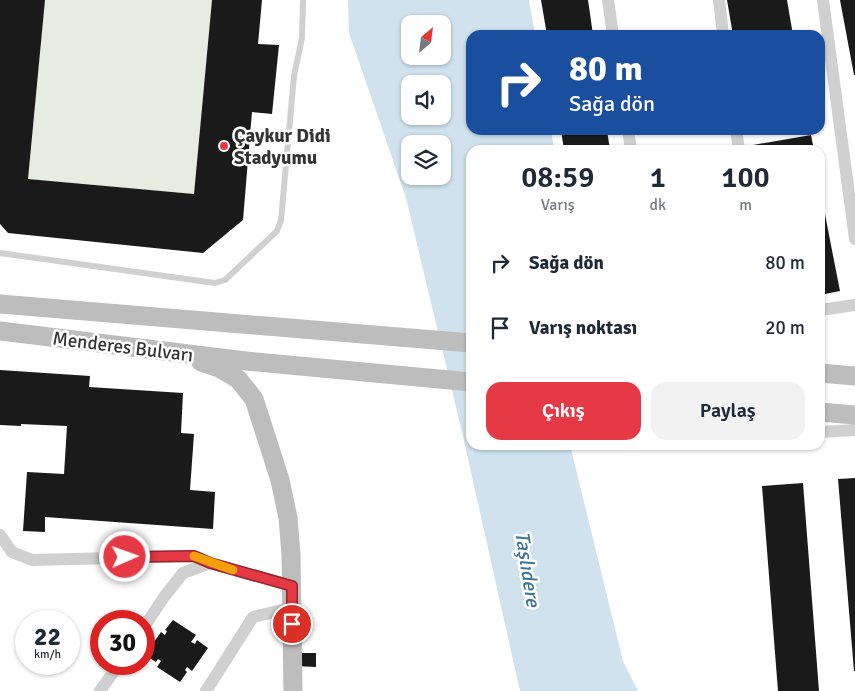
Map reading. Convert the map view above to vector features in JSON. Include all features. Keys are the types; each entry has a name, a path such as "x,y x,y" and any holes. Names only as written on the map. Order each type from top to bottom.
{"main road":[{"name":"Menderes Bulvarı","path":"0,304 466,343"},
{"name":"Menderes Bulvarı","path":"0,331 246,361 466,382"},
{"path":"170,351 218,368 238,379 254,399 282,490 288,518 292,586 293,691"},
{"path":"825,373 855,376"},
{"path":"825,412 855,415"}],"street":[{"path":"608,0 612,30"},
{"path":"719,0 722,30"},
{"path":"823,0 855,239"},
{"path":"825,309 855,304"},
{"path":"825,432 855,430"},
{"path":"0,535 12,552 32,560 194,556 210,563 292,586"},
{"path":"155,610 183,573 210,563"},
{"path":"206,691 253,618 291,608"},
{"path":"100,691 111,675"}],"lane":[{"path":"0,254 215,283 225,280 277,231 281,220 294,76 302,38 303,0"}],"shaded area":[{"path":"45,0 212,0 194,194 28,179"}],"water":[{"path":"348,0 529,0 534,30 466,30 466,135 552,135 553,145 466,145 466,450 402,185 451,185 451,135 401,135 401,184 349,33"},
{"name":"Taşlıdere","path":"466,450 571,450 623,661 638,691 520,691"}],"building":[{"name":"Çaykur Didi Stadyumu","path":"0,0 45,0 28,179 194,194 212,0 262,0 258,44 279,45 272,114 252,112 243,220 203,253 8,233 0,224"},
{"path":"541,0 588,0 592,30 546,30"},
{"path":"727,0 787,0 792,30 732,30"},
{"path":"840,0 855,0 855,75 854,75"},
{"path":"562,135 608,135 609,145 563,145"},
{"path":"811,135 813,145 753,145"},
{"path":"825,214 840,291 825,294"},
{"path":"0,370 90,376 89,387 183,393 181,433 194,434 190,490 215,492 213,529 45,517 45,532 23,531 27,472 64,474 67,426 0,425"},
{"path":"855,478 855,671 854,671 838,479"},
{"path":"803,483 819,691 778,691 762,486"},
{"path":"173,620 196,635 191,642 195,644 197,640 208,648 192,671 187,667 185,670 187,672 180,682 157,667 161,661 158,659 155,661 155,641 161,632 165,635 167,631 165,630"},
{"path":"296,653 316,653 316,667 295,666"}],"slow traffic":[{"path":"194,556 233,570"}],"place":[{"name":"Çaykur Didi Stadyumu","path":"224,146"}],"route":[{"path":"125,557 194,556 210,563 292,586 292,624"}]}
